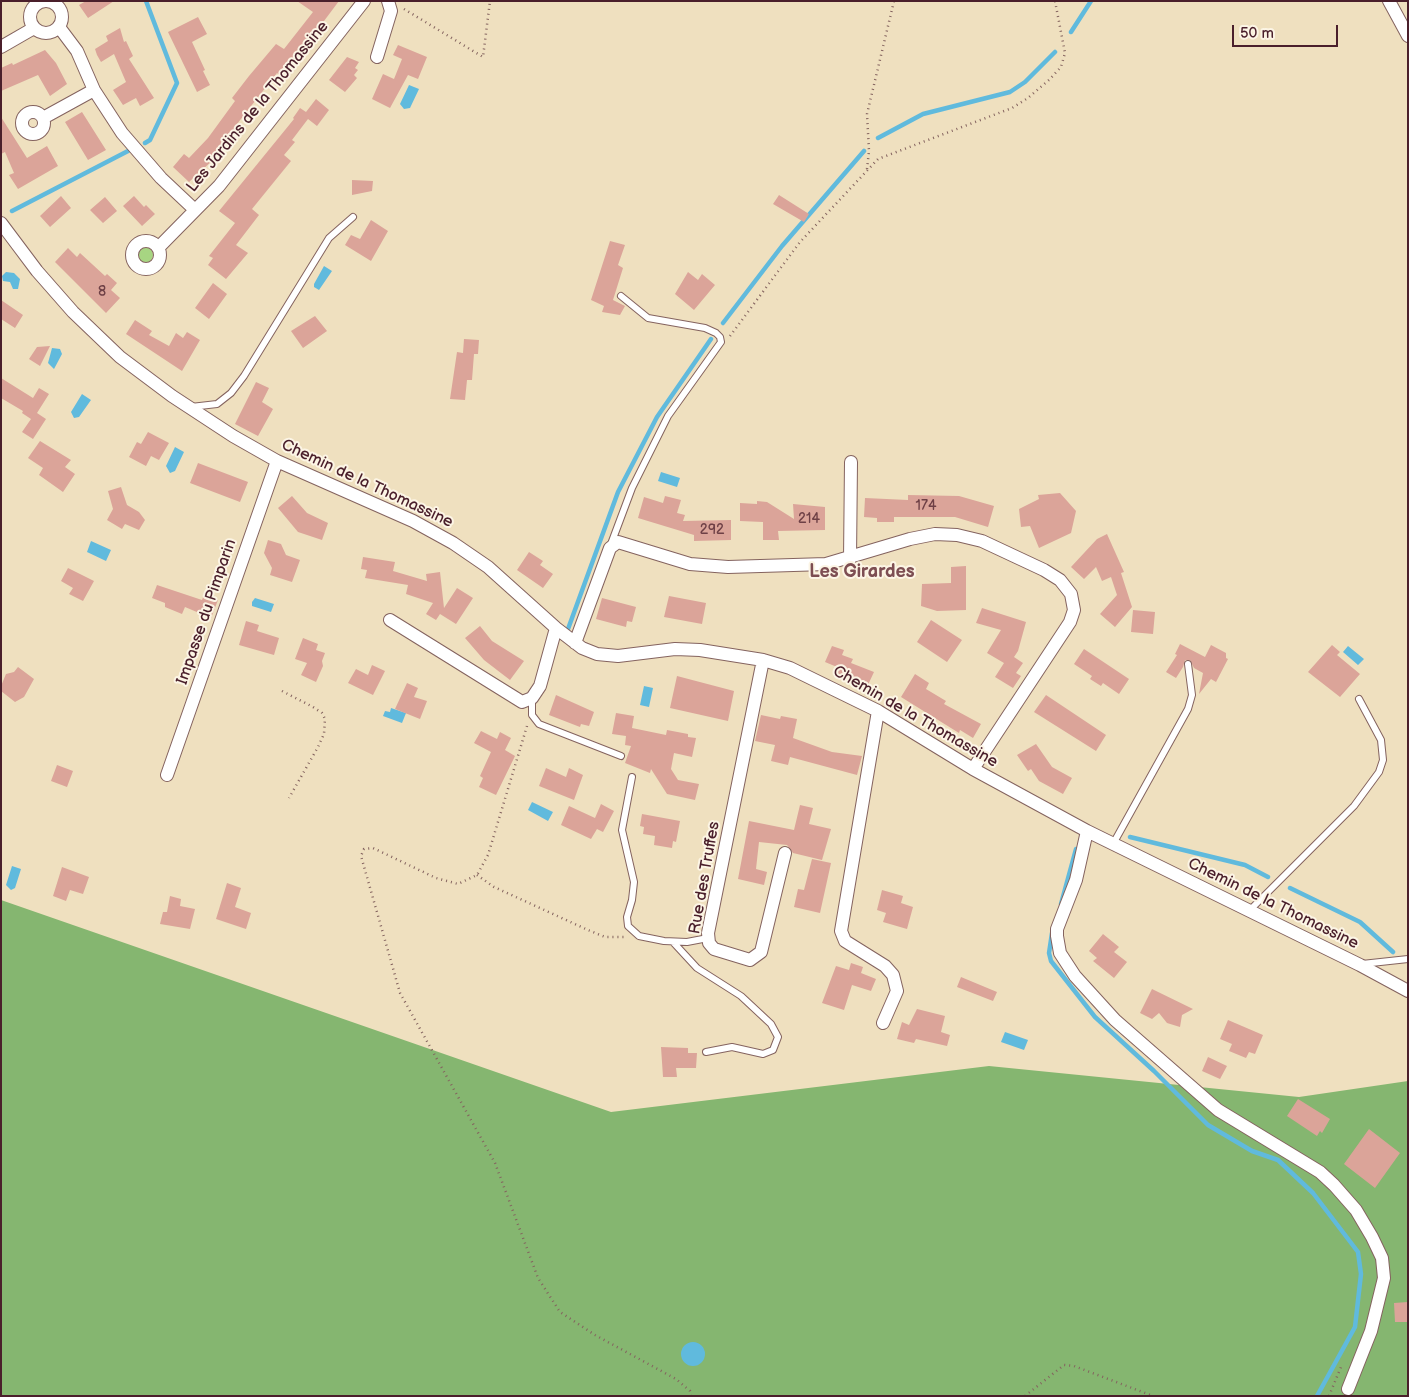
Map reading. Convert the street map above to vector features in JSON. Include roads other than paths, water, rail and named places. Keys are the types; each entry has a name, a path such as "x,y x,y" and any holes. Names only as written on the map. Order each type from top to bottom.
{"street":[{"name":"Les Jardins de la Thomassine","path":"158,248 196,210 239,162 364,1"},
{"path":"1389,1 1408,36"},
{"name":"Les Jardins de la Thomassine","path":"34,28 31,14 34,3 54,2 62,14 59,28 77,51 94,90 131,144 161,178 196,210"},
{"path":"376,57 391,11 389,2"},
{"path":"1,47 34,28 47,33 59,28"},
{"path":"43,118 94,90"},
{"name":"Chemin de la Thomassine","path":"3,232 73,312 120,357 189,407 233,436 278,461 405,517 453,543 503,580 556,628 590,652 607,656 688,649 763,660 816,679 878,711 973,769 1087,831 1250,910 1408,991"},
{"name":"Impasse du Pimparin","path":"167,775 278,461"},
{"path":"850,462 850,559"},
{"path":"575,643 610,548 615,542 690,564 714,567 806,566 850,559 910,539 935,534 957,535 999,547 1060,580 1068,589 1074,605 1070,622 973,769"},
{"path":"390,620 518,701 530,699 540,686 556,628"},
{"name":"Rue des Truffes","path":"763,660 708,938 714,950 750,960 761,952 785,853"},
{"path":"878,711 841,931 845,941 885,966 893,975 897,991 883,1023"},
{"path":"1087,831 1076,880 1057,929 1060,953 1075,976 1115,1020 1218,1110 1320,1172 1356,1210 1382,1258 1384,1278 1371,1331 1348,1388"}],"lane":[{"path":"189,407 217,404 231,393 244,376 329,238 352,218"},
{"path":"610,548 632,488 668,416 721,342 716,333 705,328 648,318 622,296"},
{"path":"1113,844 1188,709 1192,695 1188,664"},
{"path":"530,699 532,715 539,724 621,756"},
{"path":"1250,910 1354,806 1379,772 1384,760 1381,740 1359,699"},
{"path":"632,777 622,830 634,882 626,922 639,936 673,942 708,938"},
{"path":"673,942 697,968 741,996 771,1024 778,1037 772,1050 763,1054 732,1047 706,1052"},
{"path":"1360,965 1408,959"}],"water":[{"path":"409,85 419,89 410,108 404,109 400,104"},
{"path":"324,266 332,271 319,290 314,287 314,284"},
{"path":"6,272 14,273 20,279 18,289 13,289 10,282 3,281 2,276"},
{"path":"52,348 60,349 62,354 54,369 48,363"},
{"path":"82,394 91,400 79,417 74,418 71,412"},
{"path":"175,447 184,452 175,471 170,473 166,466"},
{"path":"661,472 680,478 677,487 658,481"},
{"path":"91,541 111,550 106,561 87,552"},
{"path":"255,598 274,604 271,612 252,606"},
{"path":"1348,646 1364,659 1358,665 1343,652"},
{"path":"644,686 653,688 649,707 640,705"},
{"path":"391,708 406,713 402,723 383,716 385,711 390,712"},
{"path":"532,802 553,812 548,821 528,810"},
{"path":"12,866 21,869 15,888 11,890 6,885"},
{"path":"1005,1032 1028,1040 1024,1050 1001,1042"},
{"path":"693,1342 698,1343 704,1349 704,1359 698,1365 693,1366 688,1365 682,1359 681,1354 682,1349 688,1343"}],"waterway":[{"path":"145,143 150,140 177,83 146,1"},
{"path":"1071,32 1091,1"},
{"path":"878,138 923,114 1010,92 1025,82 1055,52"},
{"path":"12,211 128,151"},
{"path":"723,323 782,246 864,151"},
{"path":"568,629 618,492 657,417 711,339"},
{"path":"1130,837 1245,865 1268,877"},
{"path":"1061,904 1076,849"},
{"path":"1290,888 1360,922 1393,952"},
{"path":"1052,933 1049,953 1051,961 1095,1017 1154,1071 1208,1125 1252,1151 1278,1160 1313,1193 1358,1252 1361,1274 1355,1327 1317,1396"}],"district":[{"name":"Les Girardes","path":"862,572"}]}
